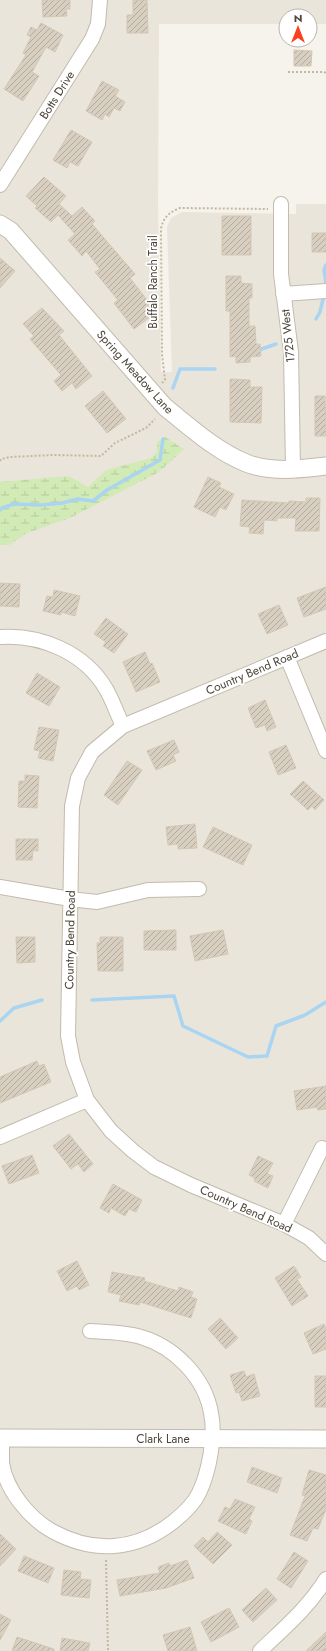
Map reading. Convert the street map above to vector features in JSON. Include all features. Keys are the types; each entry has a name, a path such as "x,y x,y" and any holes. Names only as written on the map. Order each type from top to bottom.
{"street":[{"name":"Botts Drive","path":"0,185 92,40 98,24 100,0"},
{"name":"1725 West","path":"277,207 281,274 291,352 293,469"},
{"name":"Spring Meadow Lane","path":"0,224 11,231 165,407 192,430 226,452 247,463 270,468 293,469 326,466"},
{"path":"283,294 326,291"},
{"path":"0,637 36,639 64,649 88,666 106,689 123,726"},
{"name":"Country Bend Road","path":"326,641 123,726 92,752 78,778 72,806 68,1036 73,1062 87,1100 111,1132 133,1152 154,1167 191,1185 284,1224 309,1238 326,1254"},
{"path":"287,657 326,751"},
{"path":"0,887 97,902 148,890 199,889"},
{"path":"0,1137 87,1100"},
{"path":"284,1224 322,1148"},
{"path":"1,1438 2,1463 8,1484 21,1504 32,1516 46,1528 61,1536 85,1544 105,1547 125,1545 147,1539 164,1529 190,1507 199,1493 207,1470 212,1439 211,1413 204,1392 194,1374 162,1345 141,1337 121,1333 90,1331"},
{"name":"Clark Lane","path":"1,1438 326,1439"},
{"path":"260,1651 293,1620 326,1579"}],"path":[{"path":"288,72 326,73"},
{"name":"Buffalo Ranch Trail","path":"160,385 165,380 162,354 161,229 166,216 170,212 180,208 277,207"},
{"path":"0,461 1,459 10,457 53,455 102,456 116,443 146,428 155,419"},
{"path":"106,1560 108,1651"}],"shaded area":[{"path":"0,0 326,0 326,24 318,24 318,8 278,8 278,24 159,24 158,202 161,372 172,372 167,227 171,218 182,212 296,214 296,204 326,204 326,1651 0,1651"}],"green space":[{"path":"165,437 184,449 159,472 70,518 27,533 9,545 0,545 0,482 69,476 88,487 106,470 151,458 157,452 157,442"}],"building":[{"path":"42,0 70,0 70,9 66,9 67,16 43,17"},
{"path":"133,0 147,0 148,33 127,33 127,15 133,15"},
{"path":"41,23 63,35 55,52 46,47 32,72 39,76 23,101 4,89 26,55 23,53 31,37 27,35 31,27 37,30"},
{"path":"294,50 312,51 311,66 294,66"},
{"path":"102,81 119,90 115,96 125,102 120,111 114,108 109,117 105,114 102,120 86,111"},
{"path":"71,130 92,142 78,166 70,162 67,168 53,160"},
{"path":"44,177 66,196 59,204 72,216 82,207 95,221 92,224 135,274 130,278 153,308 146,313 150,317 134,329 114,303 118,300 95,272 100,269 86,251 82,256 68,240 75,234 58,215 51,222 35,208 37,206 26,196"},
{"path":"222,216 251,216 251,255 222,255"},
{"path":"312,233 326,233 326,252 312,252"},
{"path":"0,258 15,271 0,288"},
{"path":"226,276 241,276 241,283 252,284 252,298 249,298 249,326 255,326 256,344 260,344 261,356 250,357 250,362 236,363 236,356 230,357 230,311 226,311"},
{"path":"42,308 64,331 59,335 92,376 76,389 72,383 62,391 54,381 61,375 30,339 34,336 23,324"},
{"path":"230,379 250,380 250,387 262,387 261,423 230,422"},
{"path":"103,391 126,419 107,433 85,406"},
{"path":"315,396 325,396 326,436 315,436"},
{"path":"208,477 221,483 219,487 234,494 226,510 220,507 215,517 194,507"},
{"path":"306,498 320,498 319,531 295,531 296,518 277,518 277,521 264,520 263,534 249,533 250,527 240,526 242,500 289,503 289,501 306,502"},
{"path":"0,583 20,584 19,607 0,606"},
{"path":"326,587 326,609 304,617 297,598"},
{"path":"54,590 80,596 75,616 61,612 61,615 43,611 47,596 53,597"},
{"path":"279,605 288,625 267,634 258,614"},
{"path":"106,618 128,634 114,653 103,646 106,642 94,634"},
{"path":"145,652 150,664 152,663 160,682 136,692 123,662"},
{"path":"37,673 60,687 49,706 26,693"},
{"path":"265,700 276,727 267,731 265,725 256,728 248,708"},
{"path":"39,727 59,730 53,761 38,758 40,751 34,750"},
{"path":"174,740 179,752 173,755 176,761 156,770 147,751"},
{"path":"286,745 296,768 278,775 269,752"},
{"path":"127,761 142,770 118,805 104,795"},
{"path":"25,775 39,776 37,808 18,807 19,781 25,781"},
{"path":"303,781 324,800 315,810 312,806 308,810 290,794"},
{"path":"195,824 197,848 178,849 178,844 168,845 166,827"},
{"path":"213,827 252,845 243,865 203,847"},
{"path":"16,839 38,839 38,851 33,850 32,860 16,860"},
{"path":"176,930 176,950 144,950 144,931"},
{"path":"223,930 228,954 195,961 190,936"},
{"path":"16,937 35,937 35,962 17,963"},
{"path":"100,937 123,937 123,971 98,971 97,943 100,943"},
{"path":"37,1061 39,1066 44,1064 51,1082 0,1103 0,1077"},
{"path":"326,1086 326,1109 318,1110 317,1107 297,1110 294,1091"},
{"path":"69,1134 93,1164 84,1172 78,1164 71,1169 53,1146"},
{"path":"32,1155 39,1173 9,1184 2,1166"},
{"path":"258,1156 273,1163 267,1174 273,1176 268,1188 254,1181 255,1178 249,1175"},
{"path":"113,1184 142,1200 136,1212 129,1209 125,1216 111,1208 109,1213 100,1208"},
{"path":"77,1261 89,1285 79,1290 77,1286 67,1291 57,1271"},
{"path":"294,1266 301,1277 297,1279 308,1296 292,1306 275,1278"},
{"path":"112,1272 145,1278 144,1281 178,1291 179,1287 193,1292 191,1297 197,1299 191,1318 140,1302 139,1305 119,1301 121,1295 108,1292"},
{"path":"220,1318 238,1338 226,1349 208,1329"},
{"path":"324,1324 326,1329 326,1349 313,1354 304,1333"},
{"path":"244,1371 246,1377 254,1374 260,1396 242,1401 239,1392 236,1393 230,1375"},
{"path":"315,1376 326,1376 326,1407 315,1407"},
{"path":"252,1467 282,1478 277,1493 247,1482"},
{"path":"309,1470 326,1475 326,1509 318,1529 313,1528 307,1541 290,1535 305,1496 302,1495"},
{"path":"235,1499 255,1507 249,1519 252,1521 246,1534 218,1521 225,1507 230,1509"},
{"path":"217,1532 232,1545 213,1564 194,1546 203,1537 208,1542"},
{"path":"0,1534 16,1549 0,1566"},
{"path":"294,1552 308,1561 291,1588 277,1579"},
{"path":"24,1556 54,1568 48,1583 18,1571"},
{"path":"187,1560 194,1578 166,1588 120,1596 117,1580 160,1573 158,1567 169,1563 170,1566"},
{"path":"64,1570 81,1572 80,1579 91,1580 89,1598 61,1595"},
{"path":"266,1588 277,1600 253,1622 242,1610"},
{"path":"229,1608 239,1627 211,1642 201,1622"},
{"path":"0,1614 11,1620 0,1640"},
{"path":"190,1627 197,1651 168,1651 163,1635"},
{"path":"326,1632 326,1651 306,1651"},
{"path":"17,1637 54,1649 54,1651 12,1651"},
{"path":"62,1638 90,1643 88,1651 60,1651"}],"waterway":[{"path":"326,265 324,270 326,283"},
{"path":"316,319 320,312 324,295"},
{"path":"256,351 276,344"},
{"path":"173,388 180,369 215,369"},
{"path":"0,510 14,504 41,505 62,503 78,499 93,501 107,490 160,460 163,439"},
{"path":"92,1000 174,996 183,1026 248,1057 267,1056 276,1026 305,1015 326,1002"},
{"path":"0,1021 14,1008 42,1000"}]}
